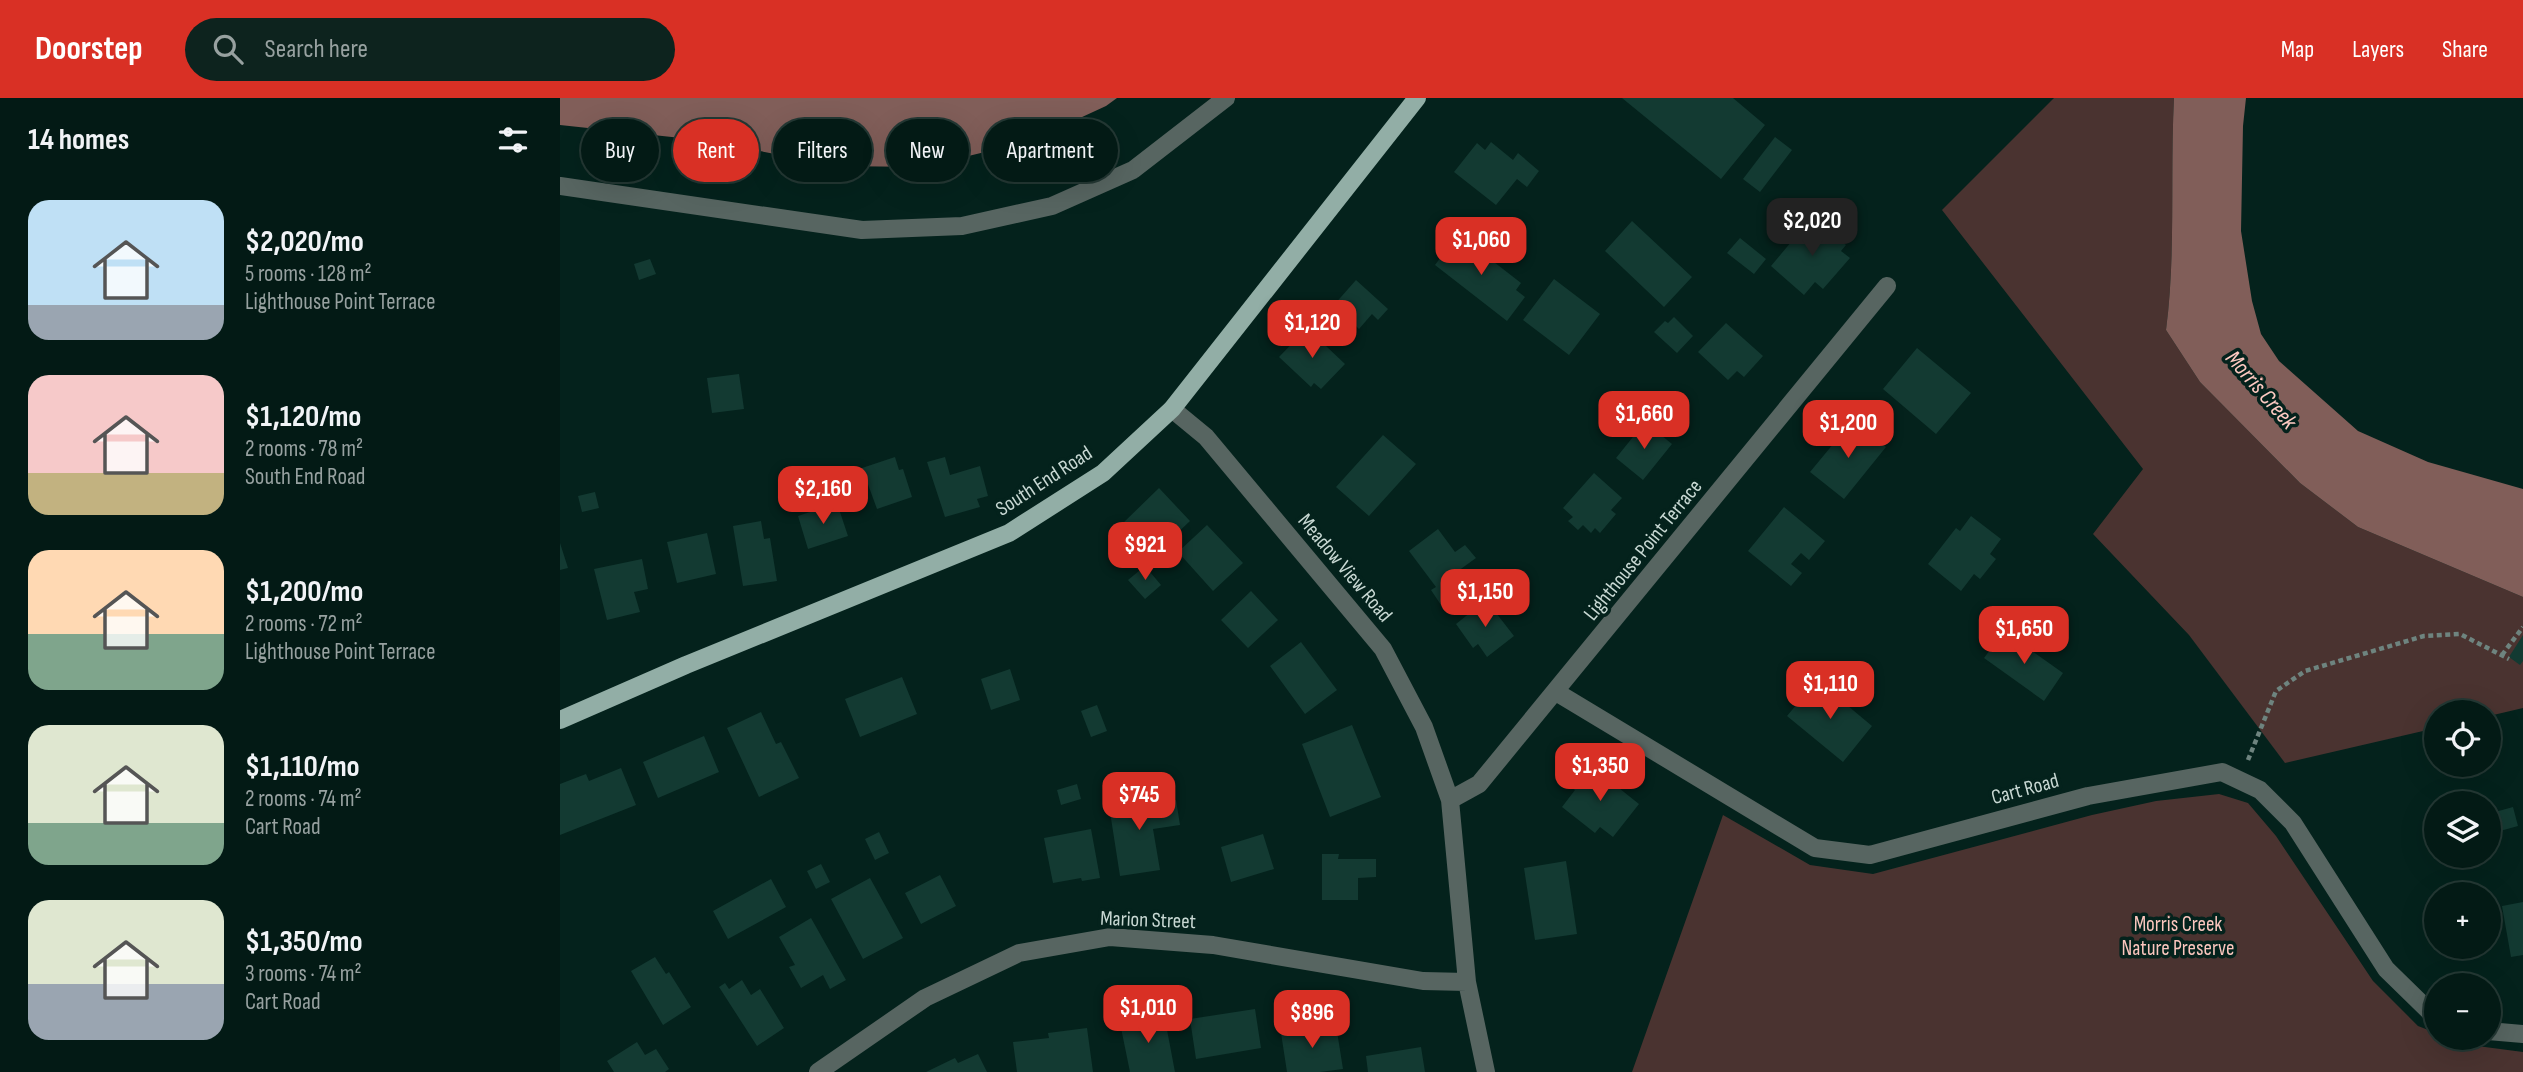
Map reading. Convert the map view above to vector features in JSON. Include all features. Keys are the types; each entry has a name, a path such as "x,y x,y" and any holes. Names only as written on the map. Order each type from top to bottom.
{"main road":[{"name":"South End Road","path":"560,720 686,665 1009,533 1103,473 1172,409 1418,98"}],"street":[{"path":"560,186 862,230 962,226 1052,206 1133,170 1226,98"},
{"name":"Lighthouse Point Terrace","path":"1450,800 1479,783 1887,286"},
{"name":"Meadow View Road","path":"1172,409 1206,437 1383,649 1424,727 1450,800 1467,982 1486,1072"},
{"name":"Cart Road","path":"1556,692 1815,848 1870,855 2088,796 2222,772 2259,790 2293,823 2386,969 2424,1006"},
{"name":"Marion Street","path":"818,1072 925,998 1019,953 1110,937 1213,945 1423,981 1467,982"},
{"path":"2501,1032 2523,1034"}],"path":[{"path":"2502,655 2523,628"},
{"path":"2238,779 2258,740 2276,691 2305,671 2424,636 2460,634 2509,659"}],"green space":[{"path":"2054,98 2174,98 2171,273 2166,330 2200,382 2300,483 2358,527 2523,597 2523,708 2501,713 2501,700 2424,700 2424,731 2285,763 2189,635 2093,534 2143,469 1942,210"},
{"name":"Morris Creek Nature Preserve","path":"2219,794 2248,803 2276,836 2373,981 2418,1026 2424,1028 2424,1050 2501,1049 2523,1052 2523,1072 1632,1072 1723,815 1810,865 1873,874 2092,815 2156,801"}],"water":[{"path":"560,98 1117,98 1078,119 983,119 983,152 969,156 969,119 886,119 886,167 872,166 872,119 773,119 773,154 759,151 759,119 673,119 673,137 659,136 659,119 581,119 581,127 560,125"},
{"name":"Morris Creek","path":"2174,98 2246,98 2241,231 2252,301 2261,334 2279,361 2358,431 2428,462 2523,489 2523,597 2358,527 2300,483 2200,382 2166,330 2171,273"}],"building":[{"path":"1622,98 1733,98 1765,125 1721,179"},
{"path":"1775,137 1792,150 1760,192 1743,179"},
{"path":"1491,142 1513,160 1518,153 1539,171 1527,187 1517,179 1496,205 1454,172 1477,143 1485,150"},
{"path":"1812,217 1846,245 1841,251 1850,258 1823,289 1815,282 1804,295 1771,266"},
{"path":"1632,221 1692,277 1664,307 1605,251"},
{"path":"1458,234 1521,283 1516,290 1525,297 1507,321 1435,265"},
{"path":"1740,238 1766,259 1754,274 1727,253"},
{"path":"650,259 656,274 639,280 634,264"},
{"path":"1554,279 1600,314 1569,355 1523,320"},
{"path":"1356,280 1388,309 1378,320 1372,314 1359,329 1349,319 1341,327 1326,314"},
{"path":"1674,317 1693,336 1677,353 1654,332 1665,321 1668,323"},
{"path":"1726,323 1763,356 1744,377 1737,371 1728,380 1698,352"},
{"path":"1307,328 1345,364 1321,389 1314,383 1311,387 1279,357"},
{"path":"1917,348 1971,393 1936,434 1883,389"},
{"path":"739,374 744,409 712,413 707,378"},
{"path":"1853,420 1886,447 1844,499 1810,472"},
{"path":"1645,422 1672,444 1643,480 1616,458"},
{"path":"1383,435 1416,464 1369,516 1336,487"},
{"path":"895,457 899,470 903,469 912,497 877,509 862,468"},
{"path":"945,457 950,475 980,466 988,496 977,499 980,507 945,517 927,462"},
{"path":"1594,473 1622,498 1611,510 1616,514 1600,533 1595,528 1591,533 1583,525 1578,530 1568,521 1573,517 1563,508"},
{"path":"1159,488 1190,521 1152,557 1121,525"},
{"path":"595,492 599,508 582,512 578,496"},
{"path":"837,503 848,536 808,549 798,516"},
{"path":"1784,507 1825,541 1809,560 1801,553 1791,564 1802,573 1791,586 1748,551"},
{"path":"1971,516 2001,539 1990,554 1996,559 1980,579 1974,574 1961,591 1928,564 1956,528 1960,531"},
{"path":"761,521 764,539 770,538 777,581 743,586 733,526"},
{"path":"1207,525 1243,563 1213,591 1178,552"},
{"path":"1438,529 1455,552 1465,545 1476,558 1458,571 1468,584 1441,605 1431,590 1436,587 1409,551"},
{"path":"707,533 716,574 677,583 667,542"},
{"path":"560,543 568,568 560,570"},
{"path":"642,559 648,589 634,592 640,612 607,620 594,569"},
{"path":"1145,566 1161,585 1145,599 1128,580"},
{"path":"1251,591 1278,620 1248,648 1221,620"},
{"path":"1486,600 1514,636 1487,657 1478,644 1473,648 1456,624"},
{"path":"2004,631 2063,673 2044,701 1984,658"},
{"path":"2523,635 2523,661 2520,665 2509,657"},
{"path":"1301,642 1337,690 1305,714 1270,666"},
{"path":"1010,669 1020,700 991,710 981,679"},
{"path":"902,677 917,714 860,737 845,699"},
{"path":"1817,680 1872,726 1843,762 1787,716"},
{"path":"1097,705 1107,731 1091,737 1081,711"},
{"path":"761,712 776,744 781,742 799,778 759,797 727,728"},
{"path":"1352,725 1381,797 1330,817 1302,744"},
{"path":"704,736 719,772 658,798 643,762"},
{"path":"1590,765 1639,804 1613,837 1600,827 1595,833 1562,807 1575,790 1572,788"},
{"path":"621,768 636,805 560,835 560,784 586,774 589,781"},
{"path":"1077,784 1081,799 1061,805 1057,790"},
{"path":"1133,795 1134,806 1176,800 1180,825 1153,829 1160,870 1120,876 1108,799"},
{"path":"2513,807 2518,826 2501,831 2501,810"},
{"path":"1091,829 1100,878 1053,883 1044,838"},
{"path":"879,832 889,853 875,860 865,839"},
{"path":"1263,834 1274,869 1231,882 1221,847"},
{"path":"1322,854 1339,854 1338,859 1376,859 1376,877 1358,878 1358,900 1322,900"},
{"path":"1566,861 1577,934 1535,940 1524,868"},
{"path":"821,864 830,882 816,889 807,871"},
{"path":"940,875 956,906 921,924 905,893"},
{"path":"870,878 903,938 863,959 831,899"},
{"path":"771,879 786,907 728,939 713,911"},
{"path":"2523,902 2523,955 2511,957 2502,906"},
{"path":"811,918 846,980 830,989 823,975 801,988 789,967 795,965 779,937"},
{"path":"655,957 666,974 669,972 691,1007 663,1025 631,971"},
{"path":"742,980 751,995 760,989 784,1028 757,1046 719,987 725,983 729,989"},
{"path":"1255,1009 1261,1048 1196,1059 1190,1019"},
{"path":"1164,1014 1175,1072 1130,1072 1120,1023"},
{"path":"1336,1025 1343,1069 1287,1072 1281,1033"},
{"path":"1087,1028 1093,1072 1017,1072 1013,1042 1049,1038 1048,1033"},
{"path":"637,1042 645,1055 656,1049 669,1069 665,1072 614,1072 607,1061"},
{"path":"1421,1047 1425,1072 1368,1072 1366,1056"},
{"path":"978,1054 987,1072 926,1072 955,1058 958,1063"}]}
